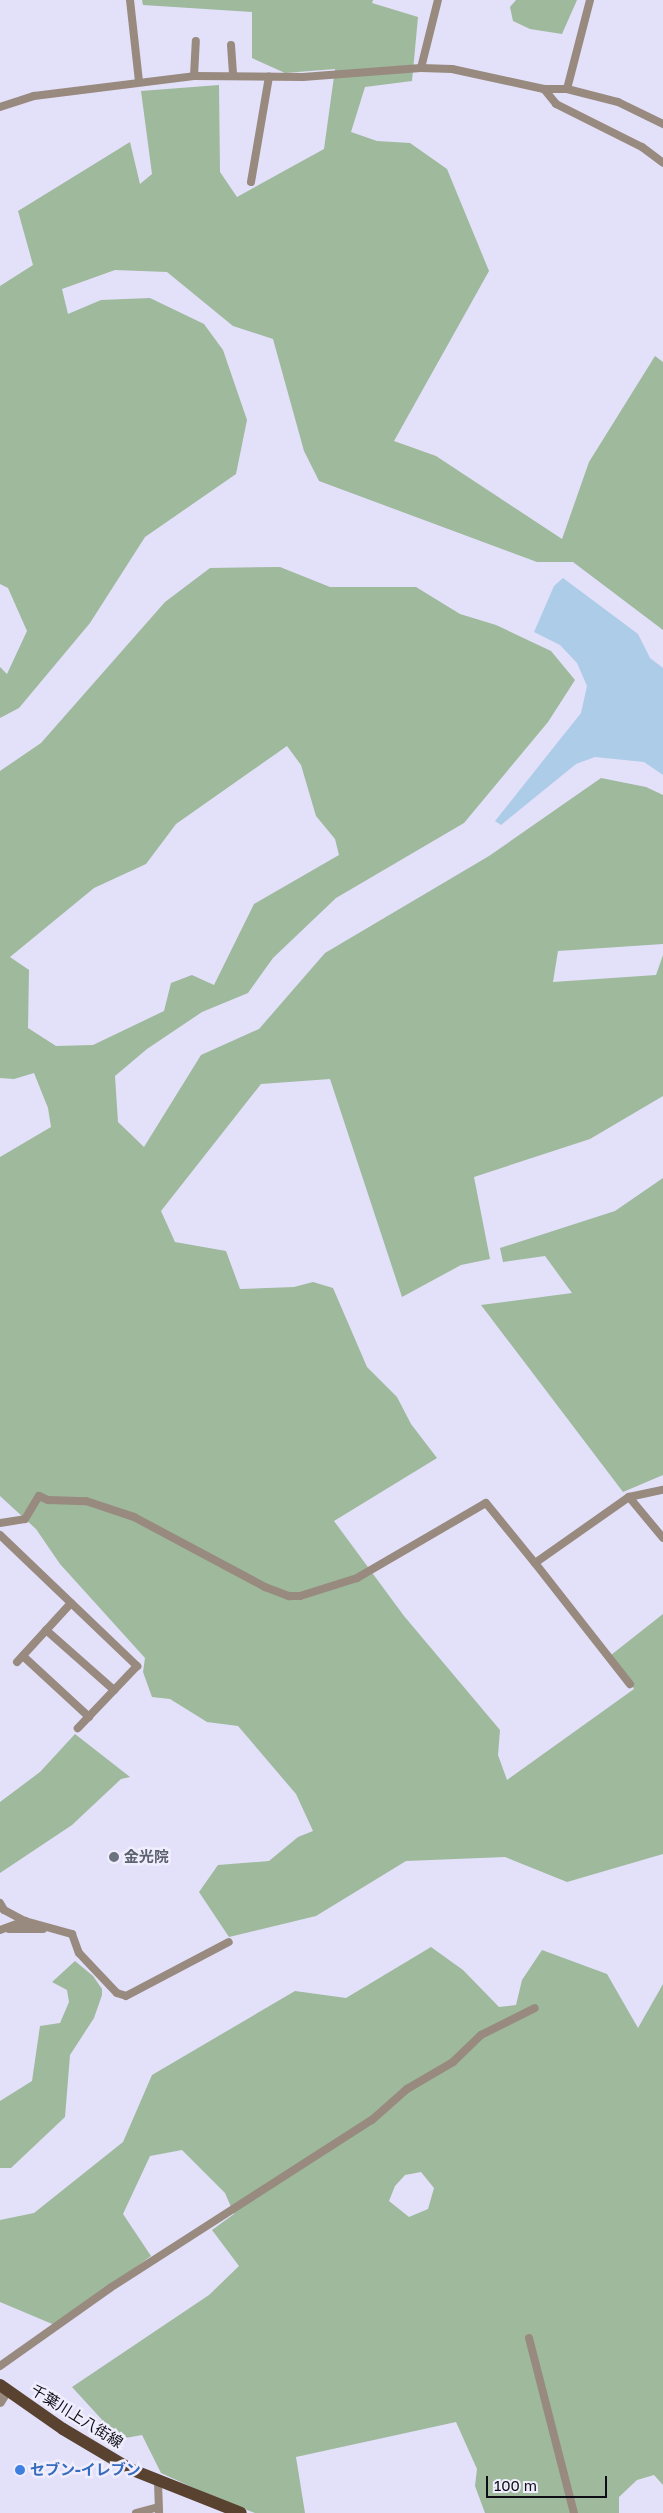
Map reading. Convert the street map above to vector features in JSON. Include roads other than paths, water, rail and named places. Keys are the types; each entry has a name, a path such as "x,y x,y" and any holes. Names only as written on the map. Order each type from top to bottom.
{"main road":[{"name":"千葉川上八街線","path":"2,2393 158,2482 241,2513"}],"street":[{"path":"130,0 140,82"},
{"path":"421,68 438,0"},
{"path":"567,88 590,0"},
{"path":"194,76 196,41"},
{"path":"231,44 233,74"},
{"path":"0,107 34,96 194,76 233,74 269,77 421,68 452,69 544,89 567,88 618,102 663,124"},
{"path":"251,182 269,77"},
{"path":"544,89 556,104 642,147 663,163"},
{"path":"535,1564 629,1497 663,1490"},
{"path":"0,1522 25,1519 39,1496 48,1500 86,1501 134,1517 265,1587 289,1596 300,1596 357,1578 486,1503 630,1684"},
{"path":"629,1497 663,1538"},
{"path":"0,1535 137,1666 78,1728"},
{"path":"71,1603 20,1659 89,1717"},
{"path":"46,1630 114,1690"},
{"path":"0,1903 4,1910 25,1921 72,1934 78,1953 117,1993 126,1996 229,1942"},
{"path":"2,1930 25,1921"},
{"path":"2,1930 50,1929"},
{"path":"0,2366 80,2308 372,2120 407,2089 453,2062 481,2034 535,2008"},
{"path":"529,2338 574,2513"},
{"path":"136,2513 158,2510 158,2482"}],"water":[{"path":"563,578 638,634 650,658 663,668 663,775 644,762 595,757 576,764 501,825 495,821 581,713 587,686 577,663 560,645 534,632 554,586"}],"place":[{"name":"金光院","path":"114,1857"},
{"name":"セブン-イレブン","path":"20,2470"}]}
